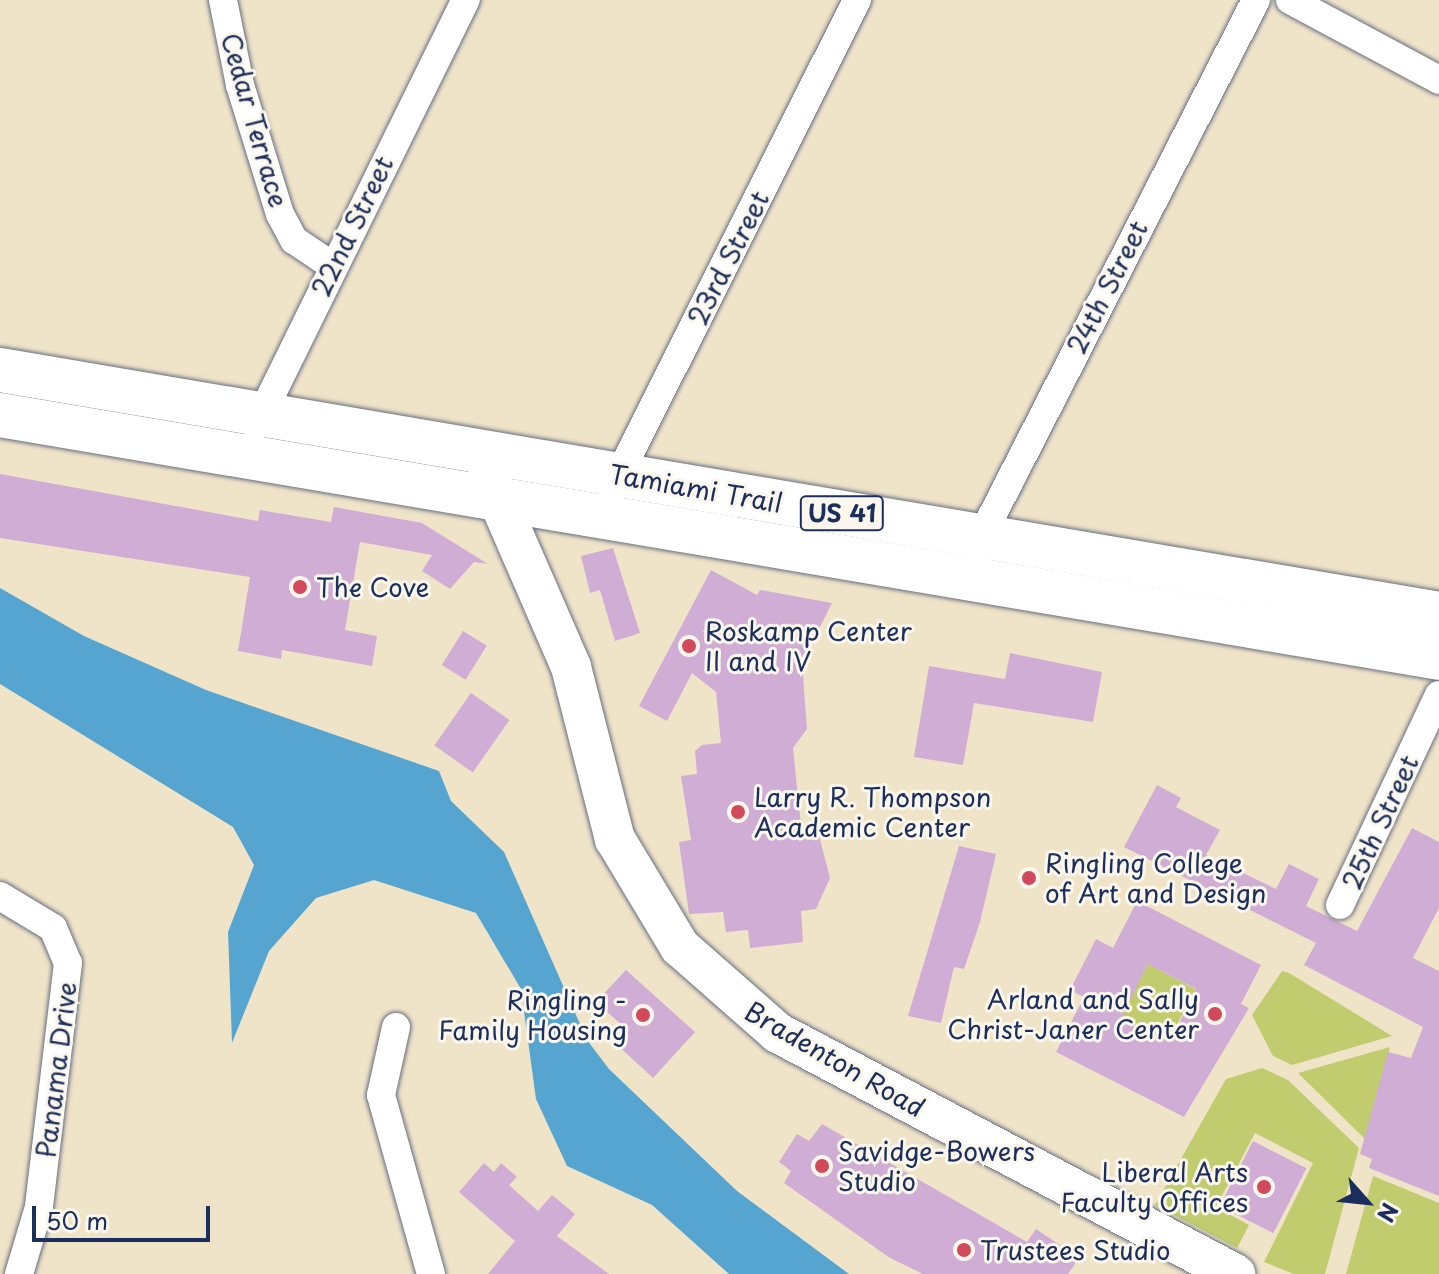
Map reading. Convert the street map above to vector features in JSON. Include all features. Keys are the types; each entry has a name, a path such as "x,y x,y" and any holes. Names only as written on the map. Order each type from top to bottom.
{"main road":[{"name":"Tamiami Trail","path":"0,370 1439,614"},
{"name":"Tamiami Trail","path":"0,415 1439,658"},
{"path":"1373,647 1439,639"}],"street":[{"name":"Cedar Terrace","path":"223,0 240,85 280,214 294,240 331,265"},
{"name":"22nd Street","path":"243,455 331,265 466,0"},
{"name":"23rd Street","path":"599,515 857,0"},
{"name":"24th Street","path":"961,577 1256,0"},
{"path":"1290,0 1439,80"},
{"name":"Bradenton Road","path":"465,449 503,498 571,667 615,839 657,917 709,978 778,1033 1235,1274"},
{"name":"Bradenton Road","path":"433,487 467,506 534,573"},
{"name":"25th Street","path":"1340,905 1439,695"},
{"name":"Panama Drive","path":"0,896 53,928 68,963 39,1207 19,1274"},
{"path":"396,1027 381,1095 431,1274"}],"green space":[{"path":"1148,964 1196,989 1167,1043 1119,1018"},
{"path":"1282,971 1392,1036 1292,1065 1273,1056 1252,1015"},
{"path":"1390,1047 1366,1140 1298,1073"},
{"path":"1262,1068 1288,1080 1359,1148 1325,1274 1294,1274 1264,1262 1313,1163 1255,1133 1216,1207 1249,1225 1237,1248 1155,1205 1226,1079"},
{"path":"1373,1176 1439,1203 1439,1274 1346,1274"}],"water":[{"path":"0,588 84,636 206,690 439,771 451,801 504,852 587,1040 609,1069 737,1191 849,1274 729,1274 652,1205 567,1166 536,1099 521,989 476,913 374,880 316,898 269,951 232,1043 228,932 254,865 233,827 0,684"}],"building":[{"path":"0,474 258,521 260,510 331,522 334,507 422,523 488,564 474,562 450,589 422,571 432,555 360,542 345,630 377,636 372,666 282,650 281,659 238,651 250,577 0,538"},
{"path":"613,548 640,633 615,641 600,590 590,593 581,556"},
{"name":"Larry R. Thompson Academic Center","path":"711,570 757,595 760,590 832,603 802,663 807,729 793,748 801,826 816,824 830,878 816,909 801,911 803,942 750,948 748,930 726,932 723,912 689,914 679,842 691,840 681,776 697,774 695,751 702,745 721,743 716,692 692,673 667,721 639,706"},
{"path":"463,631 487,646 466,680 442,665"},
{"path":"1010,653 1102,672 1093,722 974,703 963,765 914,757 929,666 1005,679"},
{"path":"471,693 510,720 473,772 434,745"},
{"path":"1157,785 1181,798 1176,807 1220,830 1206,855 1276,889 1289,864 1319,879 1306,906 1357,931 1412,828 1439,842 1439,908 1413,958 1439,971 1439,1196 1369,1168 1372,1159 1360,1154 1388,1052 1411,1058 1423,1027 1304,965 1316,943 1124,847"},
{"path":"959,846 996,854 980,922 964,969 954,967 941,1023 908,1016"},
{"name":"Arland and Sally Christ-Janer Center","path":"1137,901 1261,965 1241,1004 1249,1008 1184,1117 1056,1052 1084,997 1070,990 1096,939 1113,948","holes":["1148,964 1196,989 1170,1042 1121,1019"]},
{"name":"Ringling - Family Housing","path":"626,970 695,1032 653,1078 613,1041 625,1028 596,1002"},
{"path":"822,1124 1027,1242 1036,1229 1079,1258 1068,1274 923,1274 890,1258 784,1183 791,1171 779,1162 797,1134 809,1141"},
{"name":"Liberal Arts Faculty Offices","path":"1253,1141 1306,1168 1273,1233 1220,1206"},
{"path":"484,1163 494,1172 501,1163 517,1177 509,1185 538,1211 552,1195 575,1214 557,1236 609,1274 488,1274 515,1241 459,1192"}],"place":[{"name":"The Cove","path":"300,587"},
{"name":"Roskamp Center II and IV","path":"689,646"},
{"name":"Larry R. Thompson Academic Center","path":"738,812"},
{"name":"Ringling College of Art and Design","path":"1029,878"},
{"name":"Arland and Sally Christ-Janer Center","path":"1215,1014"},
{"name":"Ringling - Family Housing","path":"643,1015"},
{"name":"Savidge-Bowers Studio","path":"822,1166"},
{"name":"Liberal Arts Faculty Offices","path":"1264,1187"},
{"name":"Trustees Studio","path":"964,1250"}]}
